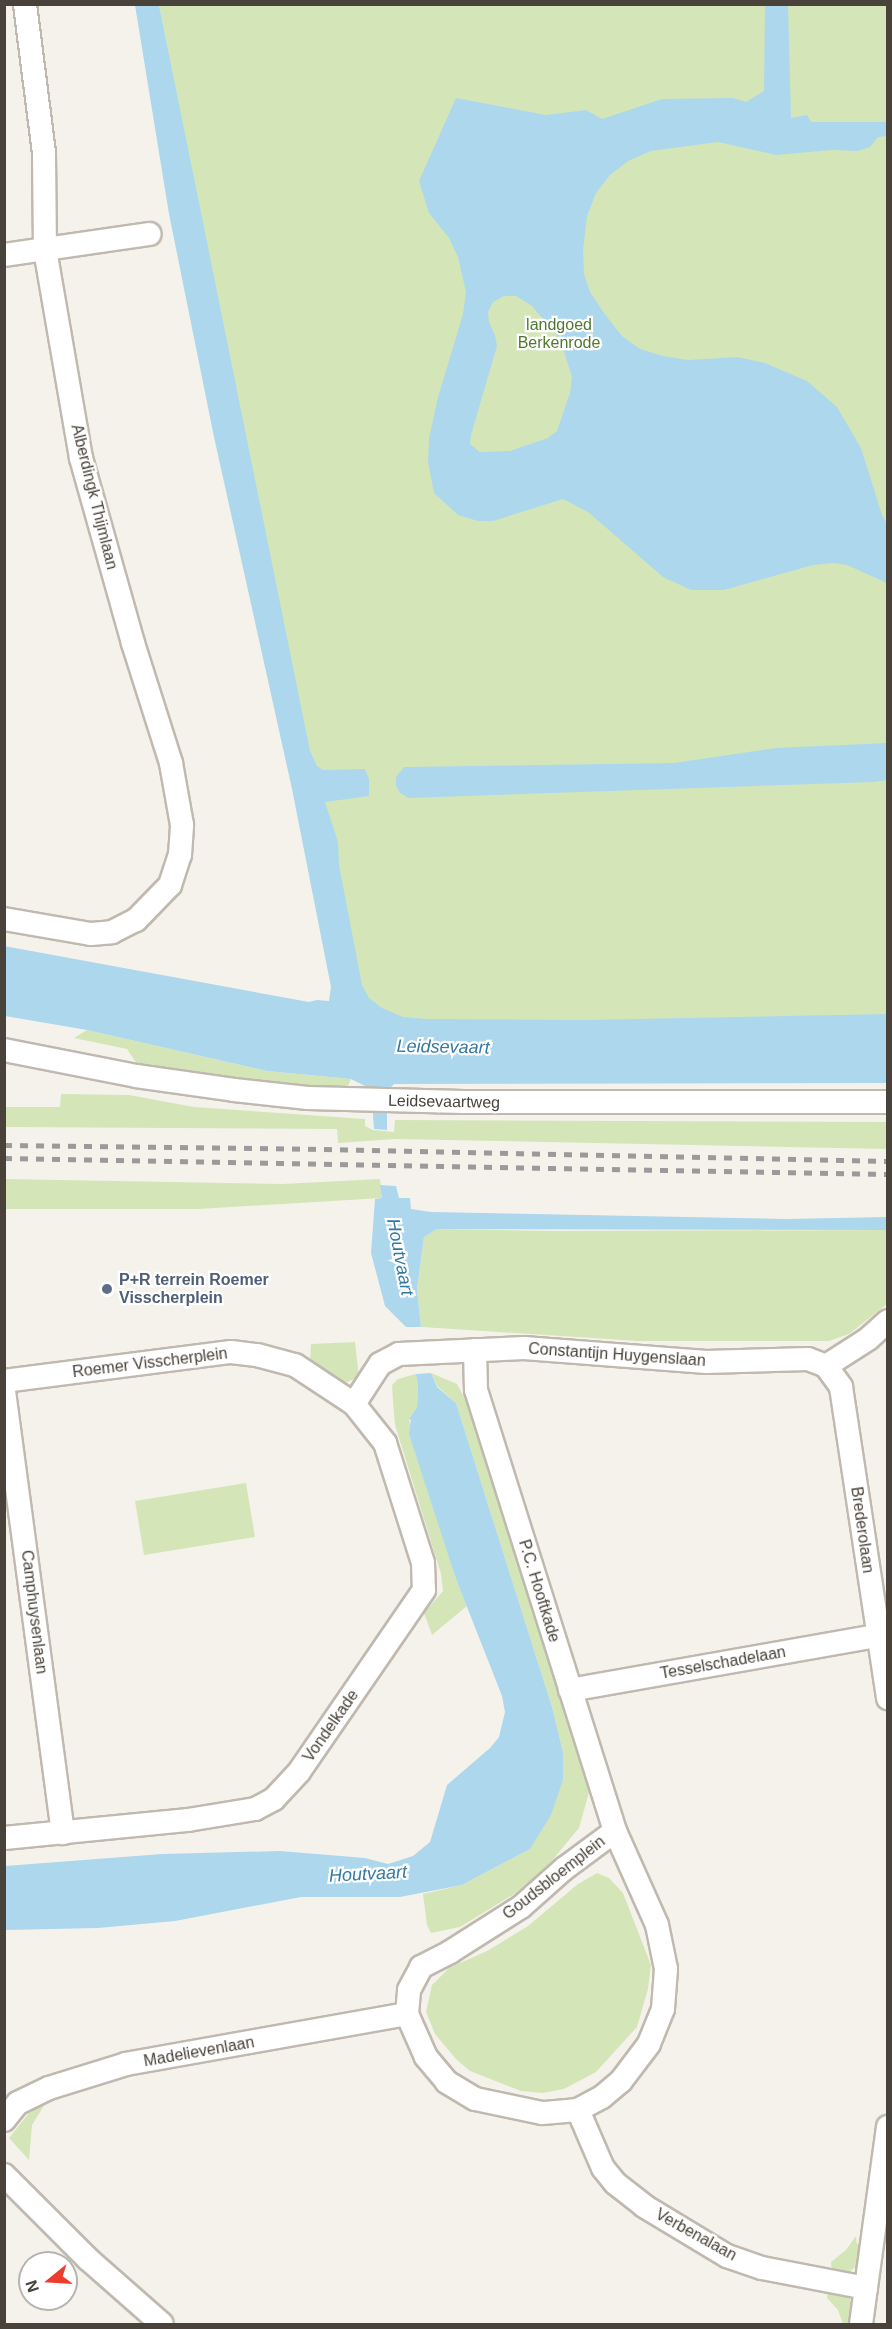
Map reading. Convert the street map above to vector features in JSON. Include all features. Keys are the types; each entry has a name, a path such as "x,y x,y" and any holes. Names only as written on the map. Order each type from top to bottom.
{"street":[{"name":"Alberdingk Thijmlaan","path":"4,919 91,934 112,932 136,920 156,903 170,885 180,855 182,825 171,763 133,643 81,458 45,250 44,153 25,4"},
{"path":"4,255 149,234"},
{"name":"Leidsevaartweg","path":"4,1050 136,1076 234,1090 366,1100 888,1102"},
{"path":"826,1366 868,1339 888,1321"},
{"name":"Constantijn Huygenslaan","path":"354,1404 380,1364 399,1354 524,1348 706,1362 808,1359 826,1366"},
{"name":"P.C. Hooftkade","path":"475,1350 476,1390 615,1831"},
{"name":"Roemer Visscherplein","path":"4,1381 231,1352 257,1355 295,1365 354,1404"},
{"name":"Brederolaan","path":"826,1366 841,1387 888,1698"},
{"name":"Camphuysenlaan","path":"4,1391 63,1833"},
{"name":"Vondelkade","path":"4,1838 188,1820 255,1809 274,1799 299,1772 424,1590 423,1563 385,1443 354,1404"},
{"name":"Tesselschadelaan","path":"570,1690 877,1636"},
{"name":"Goudsbloemplein","path":"615,1831 657,1925 666,1969 663,2009 649,2044 621,2081 602,2097 578,2110 542,2113 475,2099 447,2082 426,2056 407,2014 409,1990 421,1967 450,1952 521,1907 565,1868 615,1831"},
{"name":"Madelievenlaan","path":"4,2120 18,2103 49,2088 126,2064 407,2014"},
{"name":"Verbenalaan","path":"578,2110 603,2168 615,2183 644,2206 727,2256 762,2268 866,2288"},
{"path":"861,2325 888,2127"},
{"path":"4,2175 88,2259 162,2325"}],"green space":[{"name":"landgoed Berkenrode","path":"159,5 887,5 887,1041 354,1033 301,790 235,387"},
{"path":"87,1030 267,1071 351,1079 348,1086 314,1090 139,1067 127,1049 74,1038"},
{"path":"61,1094 129,1095 194,1107 365,1119 365,1126 373,1130 394,1132 395,1120 887,1122 887,1149 395,1139 338,1143 337,1129 5,1127 5,1107 60,1107"},
{"path":"5,1179 282,1184 380,1179 382,1198 199,1209 5,1209"},
{"path":"437,1229 887,1230 887,1304 849,1334 829,1341 638,1341 421,1327 417,1289 424,1237"},
{"path":"355,1342 359,1377 347,1382 339,1381 310,1362 311,1344"},
{"path":"431,1373 457,1384 467,1403 590,1789 579,1828 545,1869 514,1894 460,1927 431,1933 427,1925 423,1894 462,1885 530,1849 563,1780 563,1752 552,1707 456,1403 437,1386"},
{"path":"416,1374 417,1407 409,1419 456,1579 467,1606 432,1635 424,1613 443,1591 441,1574 395,1425 393,1402 392,1385 398,1379"},
{"path":"246,1483 255,1537 144,1555 135,1501"},
{"path":"597,1873 609,1878 623,1893 651,1965 648,1989 637,2027 596,2072 564,2089 542,2093 521,2091 470,2071 456,2059 435,2034 426,2012 432,1985 449,1968 489,1950 528,1926 578,1884"},
{"path":"45,2104 32,2125 29,2160 9,2138 29,2113"},
{"path":"856,2236 857,2244 864,2246 861,2263 850,2271 832,2272 831,2262 846,2250"},
{"path":"828,2288 845,2291 855,2309 854,2324 843,2324 838,2310 827,2298"}],"water":[{"name":"Leidsevaart","path":"135,5 159,5 310,751 317,766 323,770 365,769 369,779 369,796 325,802 338,842 339,865 362,985 369,998 382,1008 403,1017 426,1019 584,1020 887,1014 887,1083 394,1084 387,1091 387,1130 374,1129 371,1089 351,1079 267,1071 87,1030 5,1016 4,946 309,1002 329,1001 331,987 292,789 214,437 169,214"},
{"path":"765,5 788,5 791,118 807,115 811,122 887,122 887,136 878,137 870,147 858,151 831,150 776,155 718,142 651,151 628,161 610,175 596,193 587,216 583,250 584,274 590,292 604,313 622,336 640,349 688,360 737,357 765,363 807,381 837,407 861,448 882,515 887,524 887,583 847,565 834,563 813,565 724,590 691,590 663,577 588,512 563,499 493,521 478,521 458,515 434,493 428,462 429,438 438,397 463,314 466,292 458,257 449,238 429,213 419,181 456,98 546,115 586,110 602,119 662,99 733,98 746,102 764,91","holes":["504,296 516,296 532,306 560,339 572,377 570,393 557,431 548,438 510,451 480,452 470,444 471,435 497,346 488,312 493,302"]},
{"path":"888,743 887,780 874,782 409,798 400,793 396,786 396,777 404,767 674,763 776,748"},
{"name":"Houtvaart","path":"380,1185 396,1186 399,1198 410,1198 411,1209 431,1212 786,1219 887,1217 887,1230 437,1229 424,1237 417,1289 421,1327 406,1327 385,1306 371,1253 375,1199 382,1198"},
{"name":"Houtvaart","path":"431,1373 437,1387 456,1403 552,1707 563,1752 563,1780 551,1815 530,1849 462,1885 400,1897 301,1897 175,1921 98,1928 5,1930 5,1866 162,1854 280,1851 365,1858 388,1864 413,1856 430,1842 447,1785 490,1748 499,1737 505,1712 502,1696 456,1579 409,1434 411,1420 409,1419 417,1407 416,1374"}],"railway":[{"path":"4,1145 888,1161"},
{"path":"4,1158 888,1174"}],"place":[{"name":"P+R terrein Roemer Visscherplein","path":"107,1289"}]}
